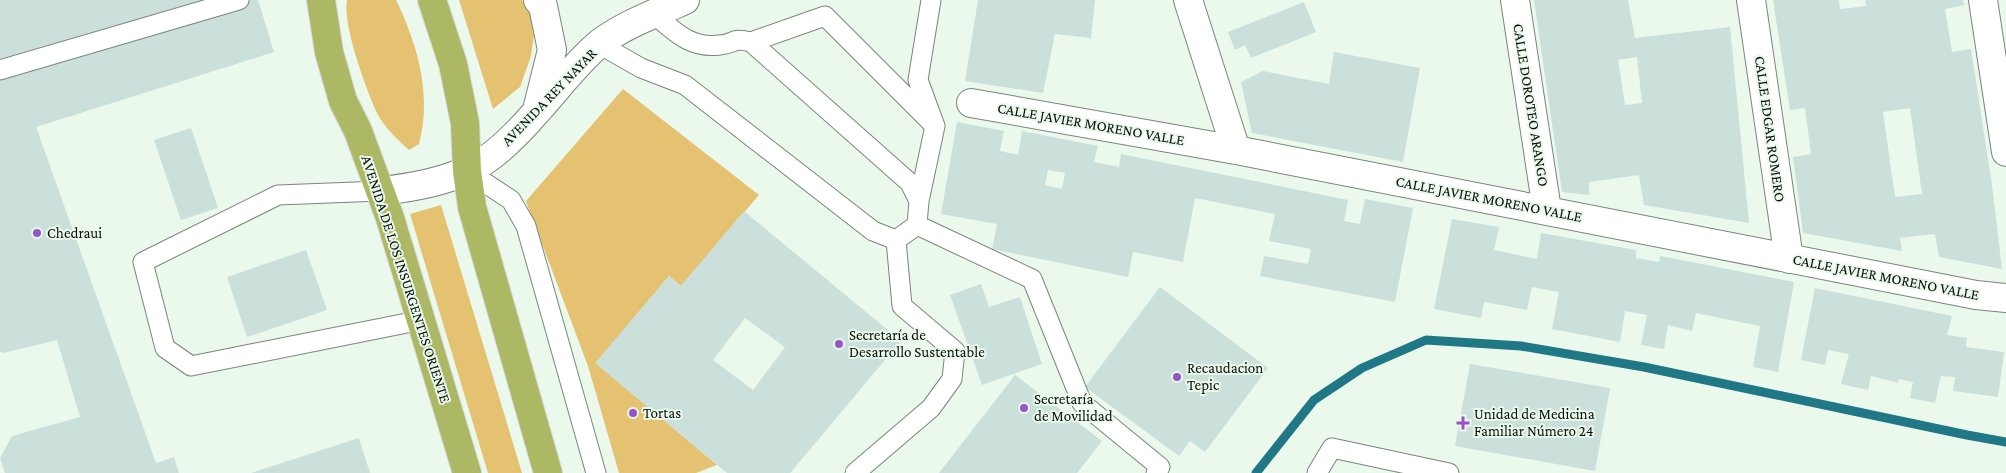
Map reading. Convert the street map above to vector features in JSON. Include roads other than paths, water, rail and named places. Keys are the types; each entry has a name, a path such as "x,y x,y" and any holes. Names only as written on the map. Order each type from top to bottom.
{"highway":[{"name":"AVENIDA DE LOS INSURGENTES ORIENTE","path":"320,0 329,52 343,101 358,131 381,191 422,320 467,473"},
{"path":"432,0 455,72 465,123 467,171 472,207 548,473"}],"street":[{"path":"536,113 552,50 543,6 538,0"},
{"name":"AVENIDA REY NAYAR","path":"381,191 410,188 467,171 494,153 536,113 571,72 599,44 654,14 685,0"},
{"path":"1188,0 1236,150"},
{"name":"CALLE DOROTEO ARANGO","path":"1515,0 1547,210"},
{"name":"CALLE EDGAR ROMERO","path":"1752,0 1789,259"},
{"path":"1984,0 2006,152"},
{"name":"CALLE JAVIER MORENO VALLE","path":"971,103 1236,150 1789,259 2006,298"}],"lane":[{"path":"0,70 197,6 239,0"},
{"path":"896,240 917,225 919,201 935,126 918,80 931,0"},
{"path":"654,14 683,39 704,46 722,45 737,38 750,42 910,183 919,201"},
{"path":"750,42 825,16 935,126"},
{"path":"599,44 641,68 685,85 873,231 896,240"},
{"path":"467,171 510,200 526,226 596,473"},
{"path":"381,191 278,195 143,262 166,348 190,366 422,320"},
{"path":"917,225 1032,279 1082,403 1160,467 1156,473"},
{"path":"855,473 932,408 952,379 955,351 902,306 896,240"},
{"path":"1317,473 1332,448 1449,473"}],"waterway":[{"path":"1256,473 1314,400 1362,368 1426,340 1521,346 1644,367 2006,442"}],"place":[{"name":"Chedraui","path":"37,233"},
{"name":"Secretaría de Desarrollo Sustentable","path":"839,344"},
{"name":"Recaudacion Tepic","path":"1177,377"},
{"name":"Secretaría de Movilidad","path":"1024,408"},
{"name":"Tortas","path":"633,413"},
{"name":"Unidad de Medicina Familiar Número 24","path":"1463,423"}]}
